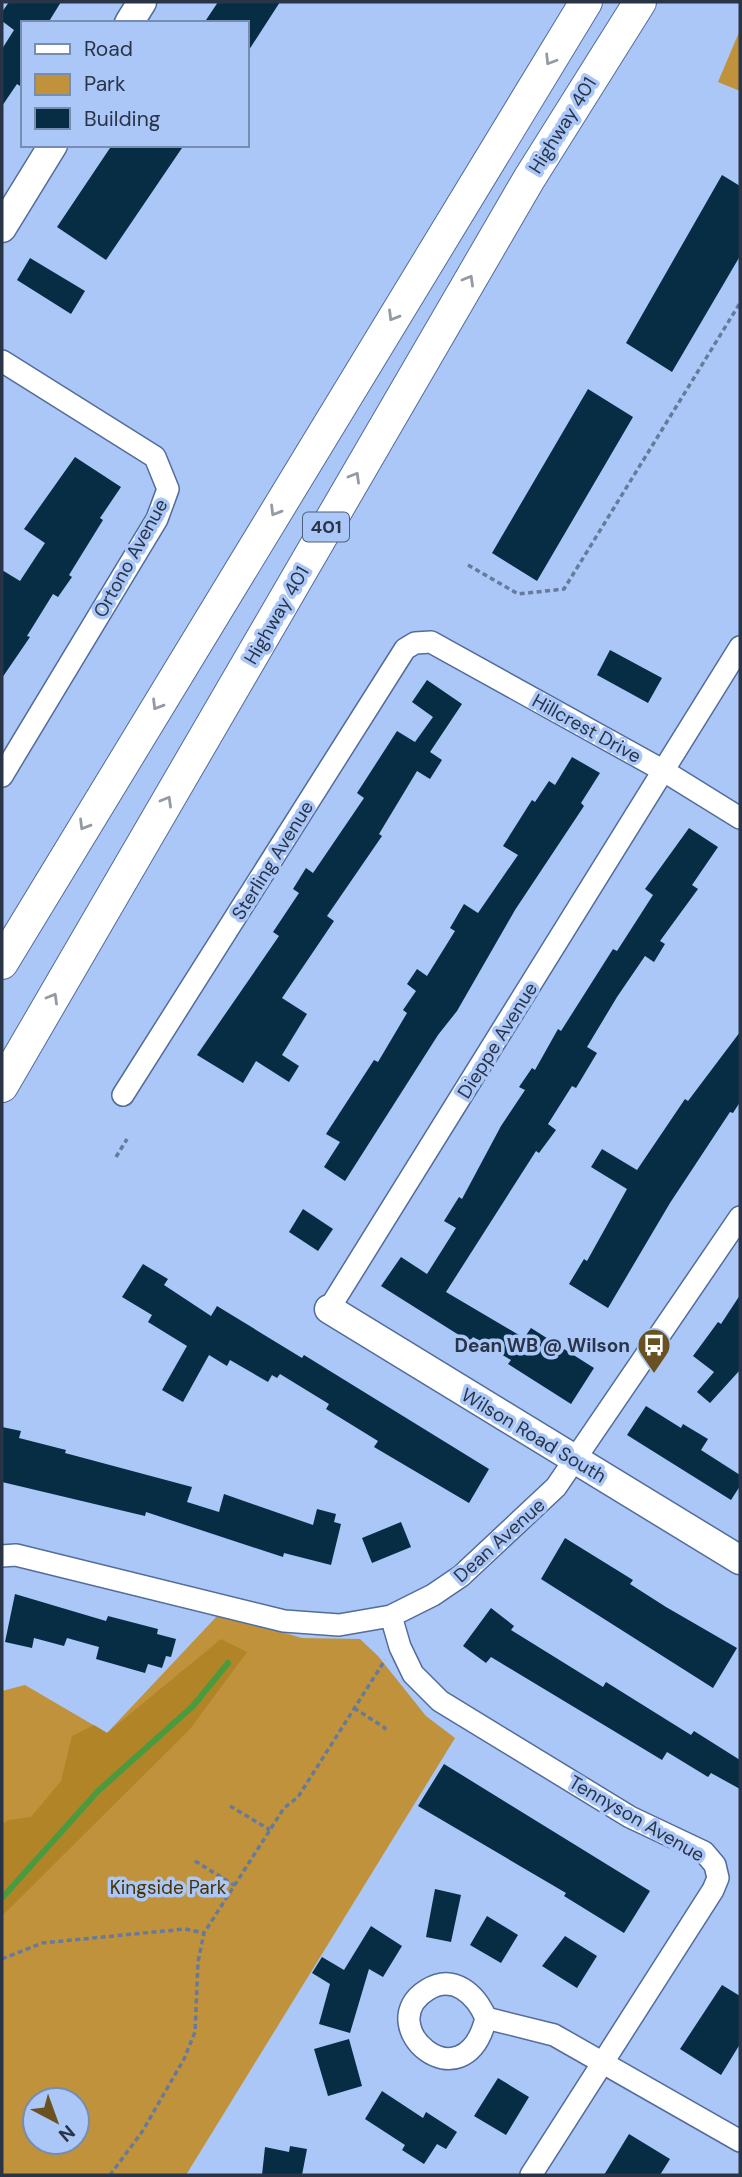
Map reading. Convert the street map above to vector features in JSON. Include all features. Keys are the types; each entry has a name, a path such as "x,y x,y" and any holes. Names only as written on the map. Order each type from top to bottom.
{"highway":[{"name":"401","path":"2,963 586,2"},
{"name":"Highway 401","path":"2,1086 528,178 640,2"}],"main road":[{"path":"130,21 142,2"},
{"path":"2,228 52,147"},
{"name":"Wilson Road South","path":"329,1309 740,1560"}],"street":[{"name":"Ortono Avenue","path":"2,361 155,457 168,489 157,519 2,776"},
{"name":"Hillcrest Drive","path":"432,642 664,771 740,818"},
{"name":"Sterling Avenue","path":"123,1095 405,649 415,643 432,642"},
{"name":"Dieppe Avenue","path":"329,1309 740,647"},
{"name":"Dean Avenue","path":"2,1556 16,1555 284,1621 339,1625 391,1616 433,1595 461,1576 545,1498 576,1460 740,1217"},
{"name":"Tennyson Avenue","path":"391,1616 400,1647 413,1674 440,1701 630,1817 704,1852 715,1865 718,1878 713,1890 531,2175"},
{"path":"486,2018 554,2035 740,2141"}],"path":[{"path":"468,565 518,594 564,589 740,303"},
{"path":"116,1157 127,1139"},
{"path":"110,2175 142,2132 184,2059 194,2032 198,1962 204,1933 284,1808 298,1797 387,1656 400,1647"},
{"path":"354,1708 385,1728 383,1732"},
{"path":"230,1805 270,1830"},
{"path":"195,1861 234,1885"},
{"path":"2,1959 42,1943 185,1929 204,1933"}],"green space":[{"path":"740,30 740,91 718,82"},
{"name":"Kingside Park","path":"219,1614 302,1638 360,1639 378,1656 426,1716 455,1738 186,2175 2,2175 2,1691 25,1685 107,1733"}],"shaded area":[{"path":"221,1639 247,1652 190,1729 2,1916 2,1824 9,1820 31,1817 61,1781 72,1736 94,1725 107,1733"}],"building":[{"path":"9,2 61,2 49,21 21,21 21,87 17,84 2,106 2,49 14,30 2,21 2,12"},
{"path":"218,2 280,2 248,51 248,21 205,21"},
{"path":"111,147 183,147 106,260 57,227"},
{"path":"722,175 740,186 740,256 672,372 626,343"},
{"path":"30,258 85,291 71,314 17,280"},
{"path":"588,389 633,417 537,581 492,553"},
{"path":"75,457 121,487 100,518 103,520 69,575 72,577 58,597 53,594 27,636 30,637 2,678 2,570 20,581 45,543 24,529"},
{"path":"610,650 662,678 648,703 597,675"},
{"path":"427,680 462,704 430,752 442,760 430,779 417,771 379,834 382,836 327,916 334,921 282,998 307,1014 282,1055 299,1066 289,1082 256,1061 243,1083 197,1055 279,936 273,932 299,893 293,889 306,868 313,873 364,798 357,793 397,731 415,742 433,717 412,702"},
{"path":"572,757 600,773 581,803 584,806 515,910 457,1011 438,1035 345,1181 324,1167 340,1142 326,1134 374,1060 378,1062 407,1013 403,1010 416,991 407,984 417,969 427,976 455,931 450,928 464,904 478,913 518,855 503,846 532,800 535,802 549,781 555,785"},
{"path":"689,828 718,847 692,885 698,889 660,941 665,944 654,962 645,956 617,997 587,1047 597,1053 576,1088 572,1086 548,1124 556,1130 539,1153 536,1151 446,1292 524,1338 531,1328 594,1368 571,1404 508,1364 511,1360 473,1337 470,1342 381,1286 401,1257 427,1274 456,1228 444,1221 459,1197 462,1199 501,1126 525,1090 519,1087 532,1068 535,1070 558,1029 561,1031 613,949 617,951 653,895 645,889"},
{"path":"740,1032 740,1102 733,1113 730,1112 670,1203 608,1308 569,1284 584,1259 587,1261 627,1189 591,1167 602,1149 637,1170 685,1099 688,1101"},
{"path":"303,1209 333,1229 318,1251 289,1232"},
{"path":"143,1264 168,1279 164,1285 211,1316 217,1306 302,1358 304,1355 489,1469 469,1503 374,1447 378,1441 326,1409 329,1404 280,1374 277,1378 272,1375 268,1382 230,1360 227,1366 209,1355 183,1402 162,1390 187,1346 148,1322 152,1315 122,1297"},
{"path":"740,1295 740,1370 710,1403 697,1392 714,1372 693,1356 718,1322 721,1324"},
{"path":"646,1406 681,1428 683,1424 708,1439 701,1450 740,1475 740,1486 731,1500 627,1435"},
{"path":"2,1427 21,1431 19,1438 66,1450 65,1453 192,1487 187,1502 219,1512 224,1494 313,1525 317,1509 336,1514 334,1522 341,1524 331,1565 284,1553 283,1557 146,1512 145,1516 2,1482"},
{"path":"401,1522 411,1547 372,1563 362,1538"},
{"path":"565,1538 633,1580 630,1584 737,1648 713,1688 541,1579"},
{"path":"15,1594 106,1621 108,1616 158,1629 157,1634 176,1639 171,1657 166,1656 162,1668 148,1664 145,1673 96,1659 99,1647 67,1638 64,1646 34,1638 32,1648 5,1642"},
{"path":"491,1608 514,1626 511,1630 603,1687 606,1682 691,1735 694,1731 740,1760 740,1789 711,1773 708,1777 667,1752 662,1760 491,1657 486,1663 463,1646"},
{"path":"444,1764 650,1891 624,1933 564,1896 566,1893 418,1806"},
{"path":"435,1889 461,1895 451,1942 426,1937"},
{"path":"487,1916 518,1935 501,1963 470,1945"},
{"path":"371,1926 402,1946 383,1977 369,1969 350,2033 319,2024 330,1984 312,1973 322,1957 344,1970"},
{"path":"565,1936 597,1956 577,1988 542,1966"},
{"path":"722,1985 740,1996 740,2044 721,2075 680,2049"},
{"path":"349,2039 362,2086 328,2096 314,2049"},
{"path":"498,2078 529,2097 506,2135 474,2116"},
{"path":"382,2091 423,2118 426,2112 457,2132 446,2149 437,2144 424,2164 402,2150 405,2145 365,2119"},
{"path":"629,2134 670,2159 660,2175 604,2175"},
{"path":"290,2146 307,2149 302,2175 262,2175 265,2147 289,2152"}],"waterway":[{"path":"2,1898 98,1791 193,1706 228,1663"}],"place":[{"name":"Dean WB @ Wilson","path":"654,1375"}]}
